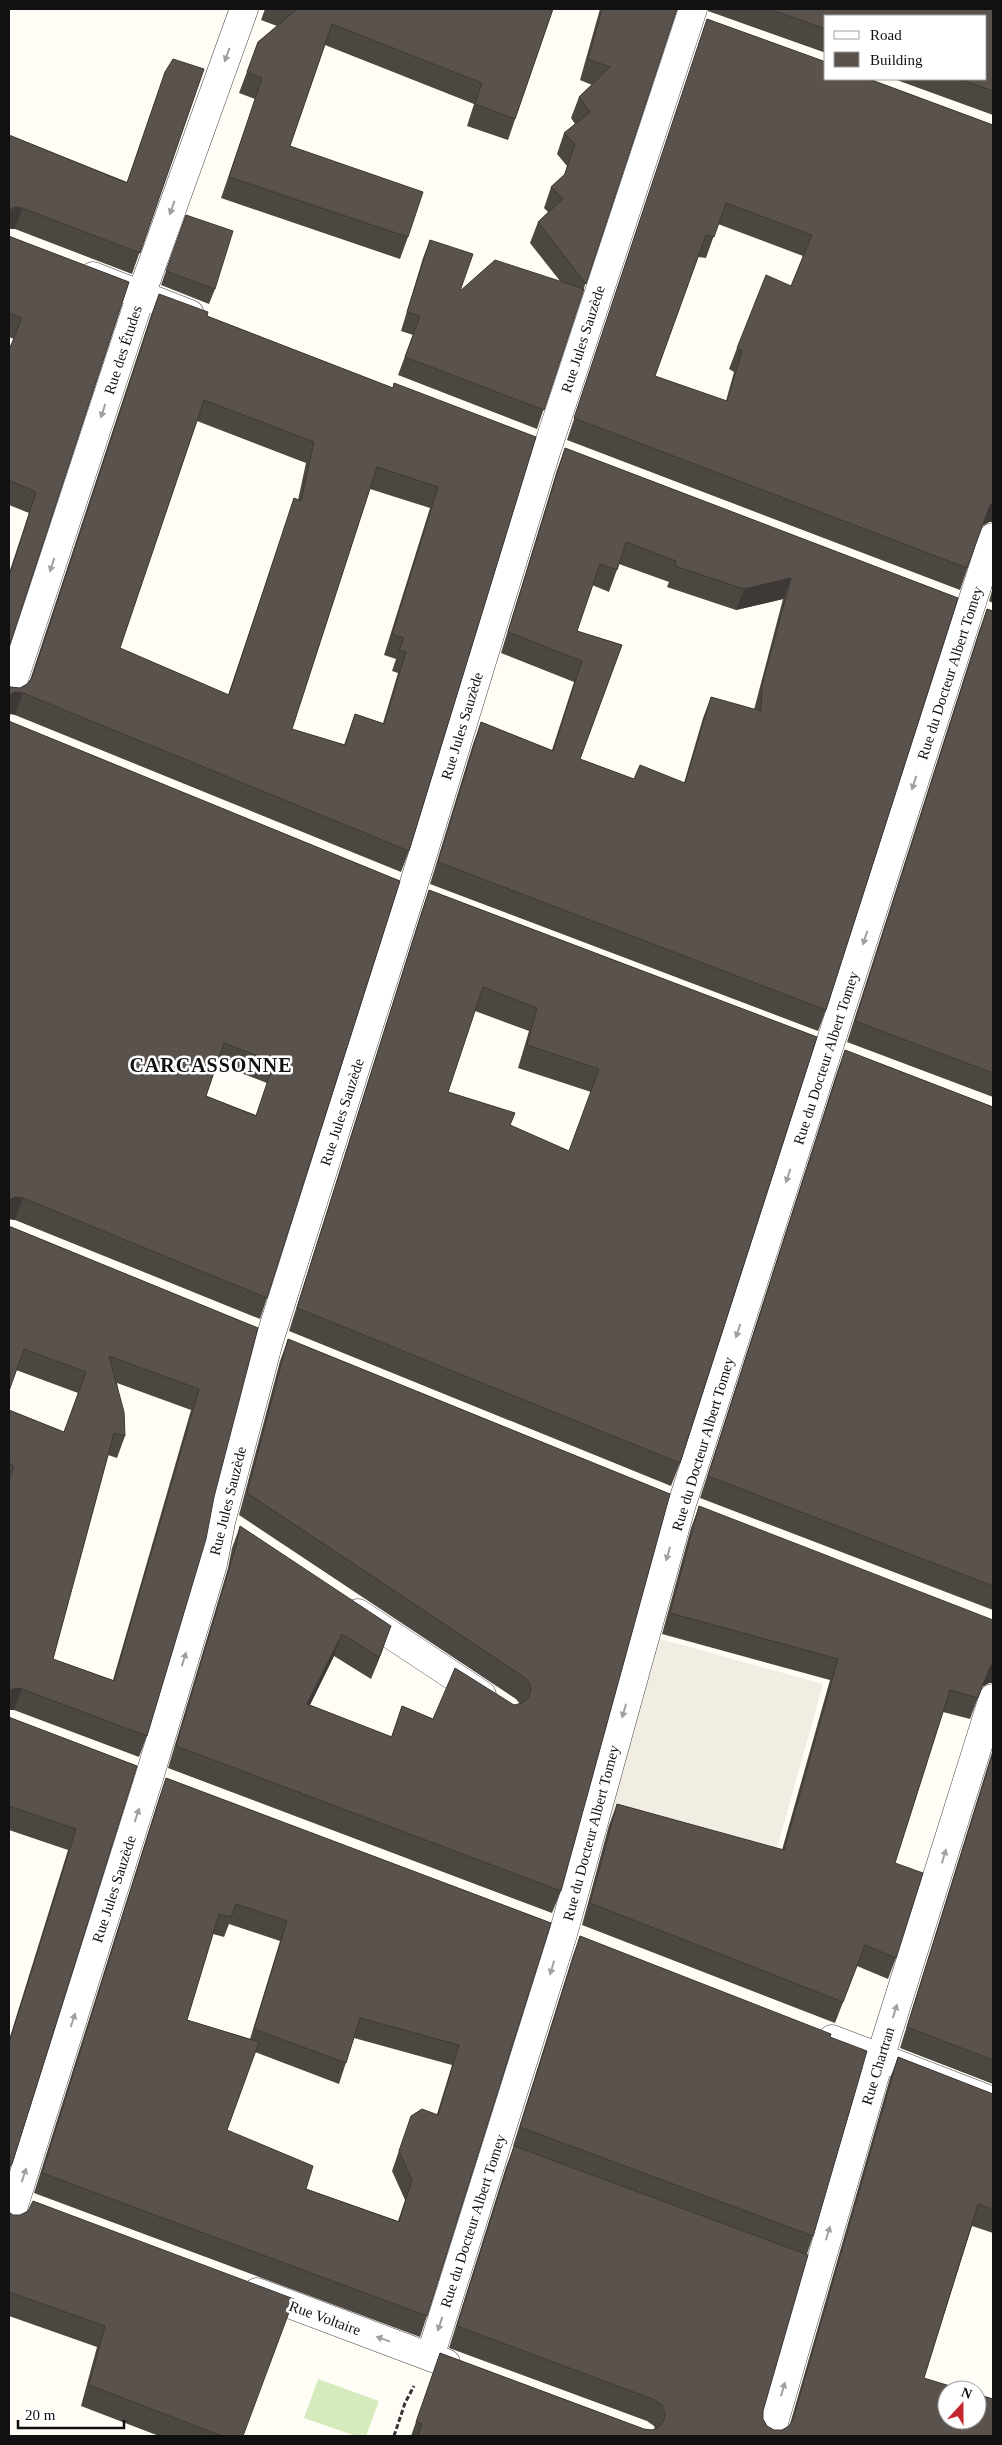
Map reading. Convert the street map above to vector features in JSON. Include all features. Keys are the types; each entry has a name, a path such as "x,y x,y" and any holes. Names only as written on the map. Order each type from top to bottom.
{"street":[{"name":"Rue des Études","path":"9,694 141,295 244,9"},
{"path":"683,13 717,29"},
{"name":"Rue Jules Sauzède","path":"11,2208 140,1775 213,1564 221,1522 269,1341 411,893 537,446 683,13"},
{"path":"70,268 215,323"},
{"path":"537,446 574,460"},
{"name":"Rue du Docteur Albert Tomey","path":"430,2357 563,1934 691,1511 981,615 993,537"},
{"path":"942,600 981,615"},
{"path":"384,882 439,903"},
{"path":"800,1042 837,1056"},
{"path":"242,1330 297,1352"},
{"path":"654,1496 691,1511"},
{"path":"221,1522 245,1538"},
{"path":"336,1598 499,1707"},
{"name":"Rue Chartran","path":"770,2436 880,2058 993,1698"},
{"path":"140,1775 176,1788"},
{"path":"535,1924 590,1944"},
{"path":"808,2030 993,2101"},
{"path":"11,2208 43,2212"},
{"name":"Rue Voltaire","path":"236,2284 467,2371"}],"path":[{"path":"394,2436 405,2404"}],"green space":[{"path":"318,2379 379,2401 366,2436 356,2436 304,2418"}],"shaded area":[{"path":"646,1635 823,1684 773,1863 596,1814"}],"building":[{"path":"294,9 553,9 515,119 475,104 482,83 332,24 290,146 423,192 408,237 229,177 262,78 247,72 258,42 296,10"},
{"path":"602,9 677,9 586,284 538,222 563,199 551,187 565,174 575,144 564,133 590,112 579,97 610,67 588,59"},
{"path":"769,9 993,9 993,91 962,80 987,80 987,15 824,15 824,28"},
{"path":"707,19 824,61 824,80 872,80 993,125 993,503 990,505 967,568 574,418","holes":["726,203 812,235 791,286 766,275 737,348 742,351 727,401 655,376 706,235 714,237"]},
{"path":"173,59 204,69 140,253 22,208 15,207 9,210 9,135 127,183 165,72"},
{"path":"186,215 233,231 215,289 166,271"},
{"path":"9,235 129,282 9,647 9,573 36,492 9,480 9,350 22,318 9,313"},
{"path":"430,240 473,254 460,291 495,260 584,289 544,410 405,357 420,316 407,312"},
{"path":"159,294 208,312 207,316 393,388 394,383 536,437 409,851 23,693 15,692 9,695 9,686 20,688 32,678","holes":["204,400 314,442 301,501 294,498 229,695 120,648","377,467 438,487 392,634 404,638 399,650 406,652 384,724 355,714 345,745 292,729"]},
{"path":"565,448 958,598 826,1010 438,862 481,722 553,751 582,661 508,632","holes":["626,542 676,561 675,566 744,589 791,578 762,685 761,711 711,697 685,783 640,765 634,779 580,759 622,645 577,631 600,564 617,570"]},
{"path":"987,609 993,611 993,1073 855,1021"},
{"path":"9,720 400,881 267,1298 23,1198 15,1197 9,1200","holes":["224,1043 274,1062 256,1116 206,1096"]},
{"path":"429,890 817,1037 680,1463 297,1308","holes":["483,987 537,1008 527,1045 599,1069 569,1151 510,1125 515,1113 448,1092"]},
{"path":"845,1050 993,1107 993,1586 708,1476"},
{"path":"9,1226 258,1328 214,1497 206,1539 147,1736 22,1689 15,1688 9,1691 9,1481 14,1466 9,1463 9,1410 64,1432 86,1372 24,1349 9,1391","holes":["109,1356 199,1389 114,1681 53,1659 114,1433 125,1436 124,1412"]},
{"path":"288,1339 670,1494 561,1891 176,1746 236,1546 240,1526 391,1626 379,1657 342,1634 307,1704 392,1737 402,1706 433,1719 455,1668 514,1705 522,1703 528,1698 531,1690 529,1682 524,1677 247,1493"},
{"path":"699,1506 993,1620 993,1664 990,1666 978,1698 950,1690 895,1863 923,1873 896,1958 865,1945 843,2002 590,1903 617,1804 784,1850 838,1659 670,1613"},
{"path":"9,1716 137,1766 12,2164 9,2167 9,2043 76,1829 9,1806"},
{"path":"993,1753 993,2060 907,2027"},
{"path":"166,1778 551,1923 427,2316 42,2173","holes":["236,1904 287,1921 254,2029 346,2063 360,2018 459,2045 438,2115 422,2109 411,2116 399,2151 412,2180 399,2222 306,2189 313,2166 227,2130 259,2042 187,2020 219,1914 231,1917"]},
{"path":"580,1936 831,2034 830,2037 867,2051 813,2236 520,2127"},
{"path":"898,2057 993,2094 993,2209 978,2204 924,2378 937,2382 937,2430 987,2430 987,2397 993,2399 993,2436 418,2436 422,2424 416,2422 440,2353 644,2429 652,2430 659,2427 664,2420 665,2413 662,2405 655,2400 457,2326 514,2146 808,2255 763,2411 763,2419 767,2426 774,2430 782,2430 789,2426 793,2419"},
{"path":"33,2201 294,2299 243,2436 222,2436 89,2385 105,2326 9,2292 9,2212 13,2215 20,2215 28,2211"}],"district":[{"name":"CARCASSONNE","path":"211,1065"}]}
